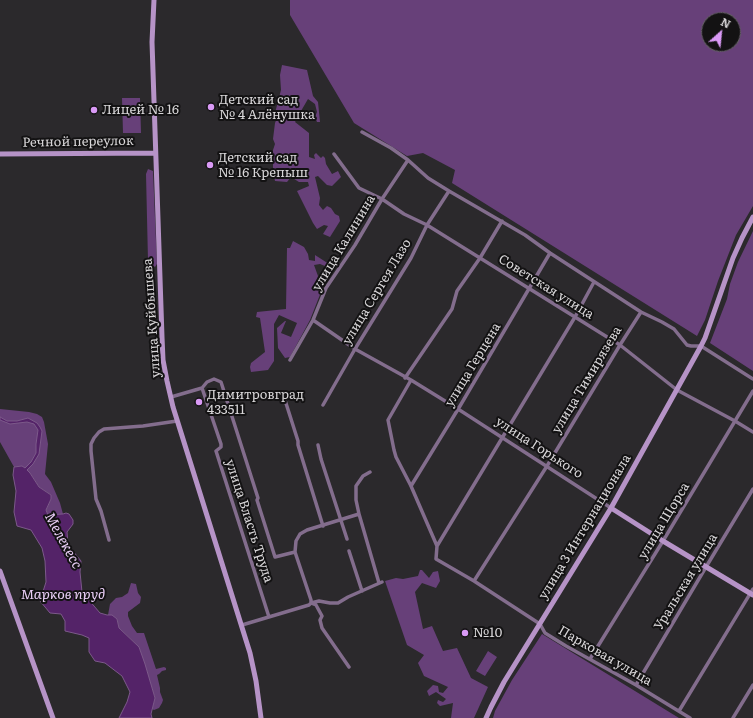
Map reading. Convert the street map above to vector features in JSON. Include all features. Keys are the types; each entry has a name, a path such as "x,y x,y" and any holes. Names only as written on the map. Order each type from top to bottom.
{"main road":[{"name":"улица Куйбышева","path":"154,0 152,42 163,360 178,421 250,653 256,681 261,718"},
{"name":"Речной переулок","path":"0,154 155,152"},
{"name":"улица 3 Интернационала","path":"486,718 504,682 611,508 701,346 733,258 753,217"},
{"name":"улица Горького","path":"611,508 706,567 752,592"},
{"path":"0,571 53,718"}],"street":[{"path":"362,132 408,160 428,178 525,235 641,312 674,329 687,345 701,346 753,379"},
{"name":"Советская улица","path":"334,154 359,188 404,214 427,225 620,345 677,390 753,432"},
{"name":"улица Калинина","path":"290,360 313,320 326,288 355,245 408,160"},
{"name":"улица Сергея Лазо","path":"323,405 355,349 411,258 427,225 449,191"},
{"path":"406,378 452,310 457,291 480,258 502,221"},
{"name":"улица Герцена","path":"412,486 550,253"},
{"path":"437,546 575,317 594,282"},
{"name":"улица Тимирязева","path":"474,581 547,466 641,312"},
{"name":"улица Горького","path":"313,320 355,349 411,380 458,409 611,508"},
{"name":"улица Власть Труда","path":"269,617 216,451 221,447 221,444 202,388 207,382 214,379 222,382 258,498 257,500 274,557 296,552"},
{"name":"Парковая улица","path":"411,380 388,420 396,456 412,486 437,546 436,559 474,581 540,624 545,633 690,718"},
{"path":"171,397 202,388"},
{"name":"улица Щорса","path":"590,659 753,391"},
{"path":"284,397 323,526"},
{"path":"109,540 96,499 91,451 91,444 94,438 104,429 178,421"},
{"path":"318,445 321,460 347,539"},
{"path":"242,625 318,601 338,603 381,582 359,514 356,500 356,486 363,476 370,472"},
{"name":"Уральская улица","path":"636,685 753,489"},
{"path":"311,603 296,552 296,541 300,534 307,530 359,514"},
{"path":"349,550 362,591"},
{"path":"679,711 752,592"},
{"path":"311,603 316,605 322,616 320,620 322,628 349,667"},
{"path":"733,718 753,685"}],"shaded area":[{"path":"290,0 753,0 753,206 736,235 705,320 697,336 452,183 455,170 423,153 407,156 354,123 290,15"},
{"path":"282,65 307,70 313,96 318,102 320,122 317,122 315,117 317,112 315,104 308,99 301,111 310,117 309,121 299,115 295,122 309,133 309,157 315,159 314,155 316,153 321,158 323,156 332,174 338,171 341,177 332,186 327,185 318,176 315,177 320,198 319,205 323,210 327,206 331,208 335,214 339,216 340,221 330,237 323,234 328,226 324,225 317,229 297,191 309,186 308,182 299,182 291,177 287,182 275,181 273,170 273,150 275,144 273,139 277,118 275,113 281,90 280,75"},
{"path":"122,98 140,98 141,133 123,133"},
{"path":"148,169 153,171 157,264 155,267 148,261 146,174"},
{"path":"753,231 753,371 710,343 727,299 730,284 738,262"},
{"path":"293,241 304,247 308,254 309,260 315,261 315,255 329,264 333,269 327,277 321,275 325,266 320,264 314,265 318,276 316,283 323,287 310,320 290,357 285,358 278,348 277,328 286,321 281,333 291,337 297,323 279,315 274,324 274,361 268,370 251,372 251,363 265,352 260,318 256,317 257,312 286,309 287,248 290,248"},
{"path":"0,409 29,412 42,417 48,444 45,474 51,482 63,514 48,515 46,510 51,499 51,495 39,487 30,473 22,466 14,467 0,442"},
{"path":"420,570 422,570 429,578 433,572 438,571 440,581 436,588 422,583 415,592 423,629 432,626 443,651 457,648 471,678 488,687 474,718 451,718 453,703 440,706 437,703 438,700 443,702 446,699 436,692 429,696 427,691 433,685 438,686 439,692 443,693 448,687 424,676 418,663 424,655 407,645 385,581 396,578 403,579 418,576"},
{"path":"131,583 136,584 138,593 141,597 140,603 128,612 132,626 137,633 144,633 156,669 166,668 166,670 157,675 163,700 159,708 154,710 152,709 155,698 139,647 119,628 117,619 108,615 110,604 116,598 122,597 128,593"},
{"path":"542,634 679,718 493,718 495,711 512,680"},
{"path":"488,651 497,657 485,676 476,671"}],"water":[{"name":"Марков пруд","path":"0,417 7,421 17,421 28,418 37,423 40,427 42,431 39,454 27,470 39,487 51,495 51,499 46,510 48,515 66,513 69,514 73,520 73,524 67,532 68,545 81,561 80,572 82,592 100,613 112,615 117,619 119,628 139,647 155,698 151,714 152,718 119,718 130,692 122,676 105,663 95,661 89,652 89,638 65,631 65,621 61,614 50,613 40,601 46,582 45,561 42,548 31,530 17,526 14,512 16,491 13,475 14,467 22,466 25,468 31,462 36,453 38,430 34,424 27,422 10,424 0,420"}],"place":[{"name":"Детский сад № 4 Алёнушка","path":"211,107"},
{"name":"Лицей № 16","path":"94,110"},
{"name":"Детский сад № 16 Крепыш","path":"210,165"},
{"name":"Димитровград 433511","path":"199,402"},
{"name":"№10","path":"465,633"}],"water label":[{"name":"Мелекесс","path":"63,541"}]}
